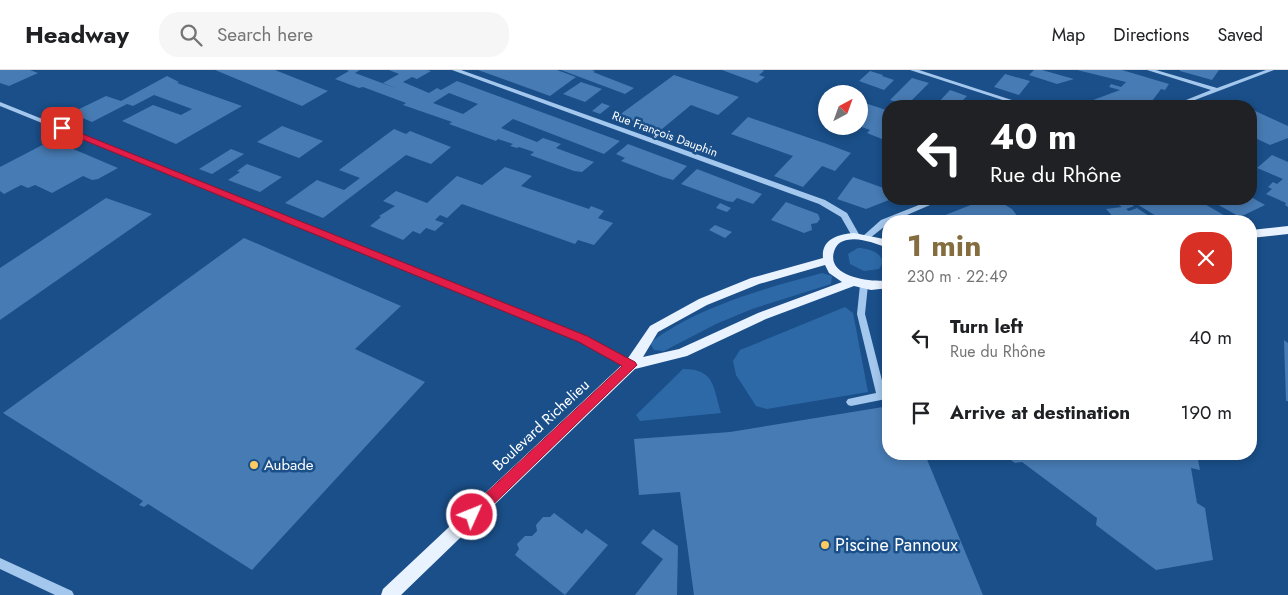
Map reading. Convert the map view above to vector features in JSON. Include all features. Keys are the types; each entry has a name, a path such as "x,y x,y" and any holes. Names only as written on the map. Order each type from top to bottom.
{"main road":[{"path":"1257,233 1288,230"},
{"path":"882,242 861,236 846,237 831,246 828,253 829,260 837,273 859,284 882,285"},
{"name":"Boulevard Richelieu","path":"389,595 631,365 654,329 703,302 755,281 829,260"},
{"path":"631,365 682,353 762,316 859,284"}],"street":[{"name":"Rue François Dauphin","path":"455,70 822,202 844,215 861,236"},
{"path":"913,70 1008,100"},
{"path":"1150,70 1218,90"},
{"path":"1190,100 1271,70"},
{"path":"0,104 574,335 631,365"},
{"path":"901,215 925,205"},
{"path":"861,236 882,223"},
{"path":"852,402 881,396 861,314 859,284"},
{"path":"0,563 68,595"}],"shaded area":[{"path":"858,248 867,249 880,256 882,264 879,269 864,271 850,264 848,254"},
{"path":"822,273 832,276 831,284 752,309 716,324 664,351 654,350 650,343 688,319 732,300"},
{"path":"845,307 853,313 868,392 767,409 756,406 736,375 733,361 740,350"},
{"path":"683,369 701,372 707,376 714,388 721,413 640,421 636,415"}],"building":[{"path":"0,70 30,70 38,73 9,86 0,83"},
{"path":"215,70 275,70 328,91 302,106"},
{"path":"346,70 360,70 355,73 398,89 383,83 399,74 389,70 431,71 417,79 412,77 403,82 429,93 437,88 441,90 457,81 620,141 604,154 513,119 501,128 537,142 543,138 561,144 556,148 594,162 582,172 574,171 530,155 534,152 510,146 513,144 498,139 496,141 449,124 452,122 403,105 406,103 335,79 349,71","holes":["449,93 478,104 463,114 433,103"]},
{"path":"478,70 557,70 576,77 550,96"},
{"path":"561,70 592,70 634,88 625,94"},
{"path":"722,70 762,70 764,71 759,75 765,77 757,83"},
{"path":"1034,70 1042,70 1074,79 1057,84 1029,75"},
{"path":"1077,70 1122,70 1169,84 1165,90 1161,89 1153,100 1093,100 1120,90 1109,87 1111,84 1121,87 1126,82"},
{"path":"1180,70 1219,70 1212,80 1180,71"},
{"path":"870,71 894,80 884,90 859,81"},
{"path":"1005,74 1030,81 1019,95 994,87"},
{"path":"674,75 739,97 718,115 691,105 656,134 632,125 636,122 618,116"},
{"path":"167,76 179,82 177,83 242,106 176,144 122,121 153,105 181,115 192,109 154,95 133,106 127,104 92,122 71,113 106,96 121,101"},
{"path":"912,78 929,83 912,100 890,100"},
{"path":"581,82 602,89 585,102 563,94"},
{"path":"950,90 967,96 963,100 941,100"},
{"path":"602,103 610,106 600,114 592,111"},
{"path":"868,104 882,109 882,139 868,133 870,130 868,129"},
{"path":"1257,112 1288,126 1288,138 1270,145 1257,139"},
{"path":"748,117 851,153 835,171 822,166 803,187 774,176 793,156 731,134"},
{"path":"282,126 323,141 299,158 257,142"},
{"path":"394,129 406,134 410,131 451,147 431,164 406,155 323,218 285,203 317,180 344,190 360,178 339,170"},
{"path":"52,140 118,168 98,179 92,180 83,176 52,193 35,185 28,188 21,185 4,194 0,191 0,167"},
{"path":"628,144 687,166 673,180 663,177 621,161 625,158 616,154"},
{"path":"231,149 244,154 212,174 199,169"},
{"path":"1272,155 1288,162 1288,207 1285,205 1286,203 1266,194 1272,189 1268,187 1273,182 1277,184 1283,179 1257,168"},
{"path":"247,164 282,177 260,192 228,180 240,172 237,171"},
{"path":"505,167 532,176 521,186 589,209 591,206 604,211 598,218 613,223 594,245 578,240 575,244 462,204 447,218 440,215 435,220 444,223 435,231 426,228 420,234 413,231 403,240 370,226 381,217 379,216 395,206 383,201 396,191 427,203 457,176 482,185"},
{"path":"697,169 762,194 753,204 737,198 733,202 681,184"},
{"path":"853,177 882,187 882,203 866,209 837,199"},
{"path":"106,198 152,214 0,320 0,268"},
{"path":"1257,200 1265,205 1244,215 1236,215 1219,205 1257,205"},
{"path":"786,202 818,214 820,219 817,223 811,224 812,230 804,233 771,220"},
{"path":"720,203 731,208 727,212 716,208"},
{"path":"971,205 1005,205 1012,209 1016,215 945,215"},
{"path":"1119,205 1133,205 1134,206 1126,209 1129,211 1137,208 1148,215 1112,215 1106,209 1122,207"},
{"path":"1139,205 1206,205 1224,215 1154,215"},
{"path":"715,225 732,232 725,238 709,230"},
{"path":"244,238 401,306 355,349 425,382 252,570 148,504 144,507 139,505 143,501 3,413"},
{"path":"1284,340 1288,343 1288,401 1286,401"},
{"name":"Piscine Pannoux","path":"882,407 882,460 927,460 983,595 694,595 680,492 639,495 634,439 730,432"},
{"path":"1011,460 1198,460 1200,470 1191,468 1197,503 1205,508 1213,560 1156,570 1096,525 1097,518 1022,462 1015,463"},
{"path":"554,513 582,534 586,529 608,545 565,595 515,555 519,549 517,544 525,536 532,536 537,531 536,525 543,517 550,517"},
{"path":"653,529 678,546 677,595 635,595 663,559 641,543"}],"place":[{"name":"Aubade","path":"254,465"},
{"name":"Piscine Pannoux","path":"825,545"}],"route":[{"path":"62,128 583,339 631,365 472,515"}]}
